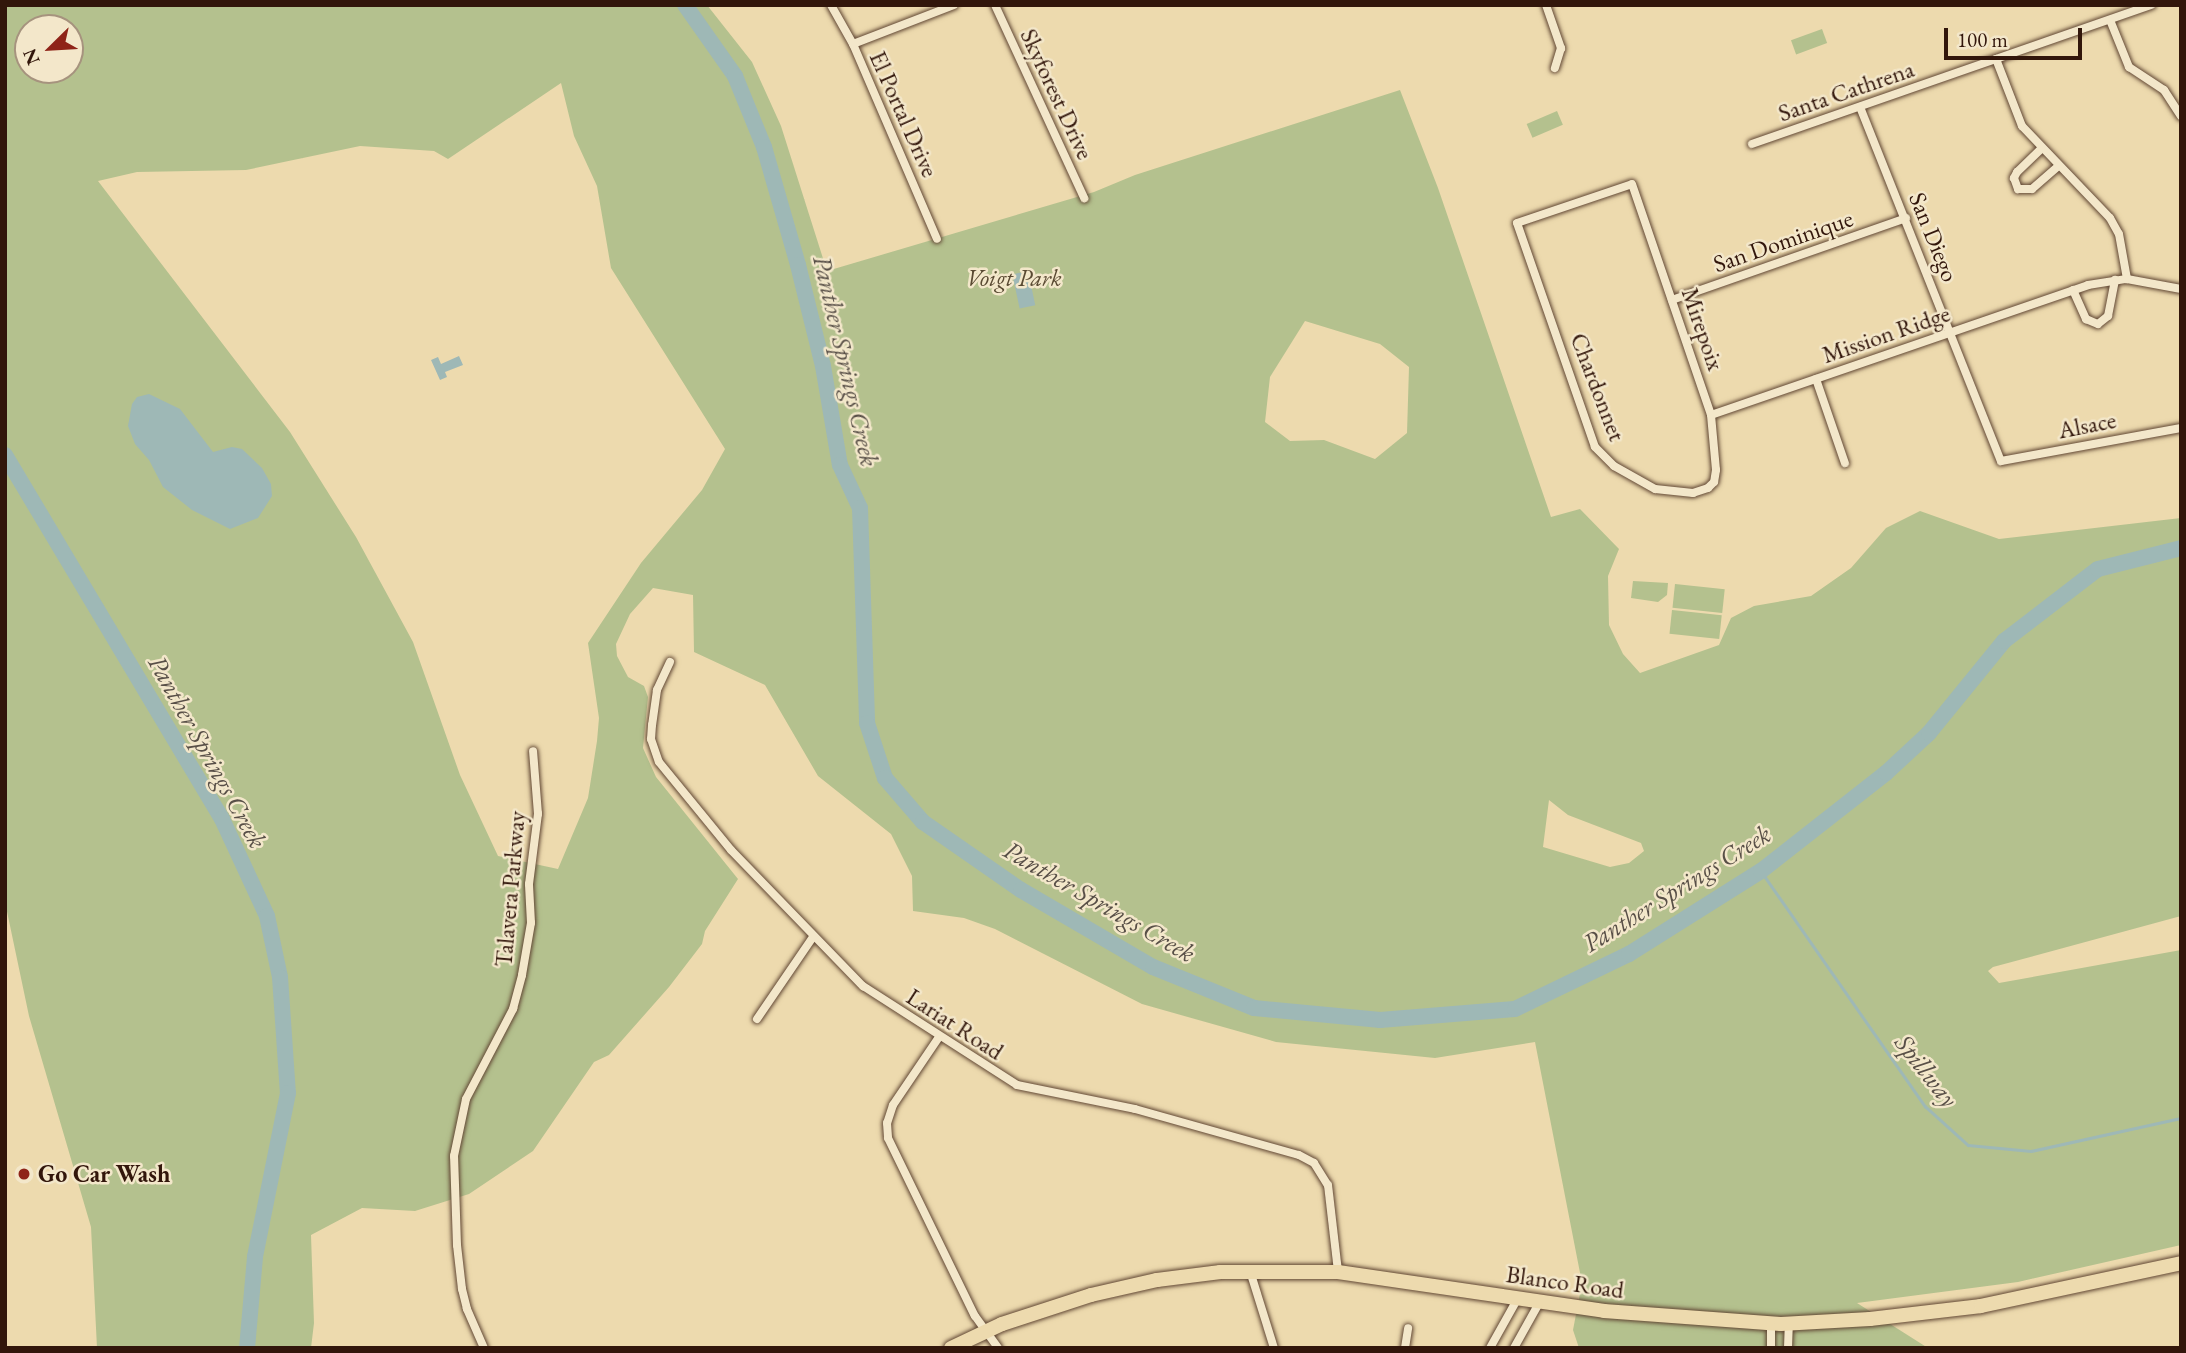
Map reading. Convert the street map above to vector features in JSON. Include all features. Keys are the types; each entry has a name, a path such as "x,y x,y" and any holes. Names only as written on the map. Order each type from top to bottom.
{"main road":[{"name":"Blanco Road","path":"950,1348 984,1331 1124,1286 1170,1278 1250,1271 1338,1272 1539,1303 1663,1318 1789,1323 1870,1320 1981,1306 2181,1263"}],"street":[{"name":"El Portal Drive","path":"831,5 853,44 937,239"},
{"path":"853,44 954,5"},
{"name":"Skyforest Drive","path":"995,5 1084,198"},
{"path":"1546,5 1560,48 1555,68"},
{"name":"Santa Cathrena","path":"1752,144 2152,5"},
{"path":"2109,20 2129,67 2164,90 2181,116"},
{"path":"1996,60 2022,126 2041,149 2110,218 2119,234 2127,279"},
{"name":"San Diego","path":"1860,107 2001,461"},
{"path":"2041,149 2014,177 2018,189 2032,189 2058,166"},
{"name":"Chardonnet","path":"1632,184 1517,223 1595,447 1614,466 1655,489 1693,493 1708,488"},
{"name":"Mirepoix","path":"1632,184 1711,415 1716,470 1714,482 1708,488"},
{"name":"San Dominique","path":"1672,300 1906,218"},
{"name":"Mission Ridge","path":"1711,415 2073,290 2127,279 2181,289"},
{"path":"2073,290 2086,319 2098,324 2108,316 2115,280"},
{"path":"1816,379 1845,463"},
{"name":"Alsace","path":"2001,461 2181,428"},
{"name":"Lariat Road","path":"670,662 657,690 652,725 651,739 659,762 731,850 813,937 876,996 1017,1085 1135,1109 1299,1155 1314,1163 1328,1185 1338,1272"},
{"name":"Talavera Parkway","path":"484,1348 467,1309 462,1289 457,1245 454,1156 466,1099 513,1009 522,975 531,923 529,884 538,814 533,751"},
{"path":"757,1019 813,937"},
{"path":"939,1037 893,1105 887,1124 888,1138 984,1331 998,1348"},
{"path":"1250,1271 1274,1348"},
{"path":"1490,1348 1518,1298"},
{"path":"1514,1348 1539,1303"},
{"path":"1771,1323 1771,1348"},
{"path":"1788,1348 1789,1323"},
{"path":"1405,1348 1408,1328"}],"green space":[{"name":"Voigt Park","path":"5,5 707,5 752,62 781,126 827,271 1094,192 1135,175 1400,90 1438,188 1551,517 1580,509 1619,549 1608,576 1609,625 1623,654 1640,673 1719,645 1731,618 1754,606 1811,596 1851,568 1886,528 1920,511 1999,539 2181,518 2181,916 1993,967 1988,971 1999,983 2181,950 2181,1245 2018,1282 1857,1303 1928,1348 1579,1348 1573,1330 1582,1283 1535,1042 1435,1058 1276,1042 1142,1004 995,929 964,918 913,911 912,876 891,834 818,776 765,685 694,652 693,595 653,588 630,614 616,644 617,656 628,677 644,686 648,697 643,748 656,777 738,879 705,931 702,944 669,987 609,1055 594,1062 533,1151 469,1194 415,1211 362,1208 311,1235 314,1323 311,1348 97,1348 91,1227 29,1016 5,902","holes":["561,83 574,136 597,186 611,268 725,449 702,490 641,563 588,643 599,718 597,741 588,798 558,869 498,856 460,775 413,642 356,537 290,432 98,181 137,172 246,170 360,146 434,151 448,159","1305,321 1380,344 1409,367 1407,433 1375,459 1324,440 1290,441 1265,422 1270,377","1549,800 1568,815 1641,843 1644,851 1629,863 1610,867 1543,847"]},
{"path":"1822,29 1827,43 1796,54 1791,40"},
{"path":"1557,111 1563,125 1532,138 1527,124"},
{"path":"1633,581 1668,583 1667,595 1658,602 1631,598"},
{"path":"1675,584 1725,589 1722,613 1672,608"},
{"path":"1672,610 1722,615 1719,639 1669,634"}],"water":[{"path":"1028,271 1035,305 1020,309 1012,274"},
{"path":"459,356 463,365 445,372 447,377 440,380 431,360 438,357 441,364"},
{"path":"149,394 180,409 213,452 232,447 242,449 262,468 271,484 272,496 258,518 230,529 192,510 163,487 149,460 135,444 128,426 132,404 137,397"}],"waterway":[{"name":"Panther Springs Creek","path":"685,5 735,76 764,147 798,265 823,366 840,465 860,508 867,723 885,778 923,822 1021,890 1153,967 1254,1008 1380,1020 1515,1009 1629,954 1761,871 1886,773 1929,733 2004,641 2098,569 2181,548"},
{"name":"Panther Springs Creek","path":"5,455 222,819 267,916 280,977 288,1093 255,1257 247,1348"},
{"name":"Spillway","path":"1761,871 1925,1106 1968,1145 2031,1151 2181,1118"}],"place":[{"name":"Go Car Wash","path":"24,1174"}]}
